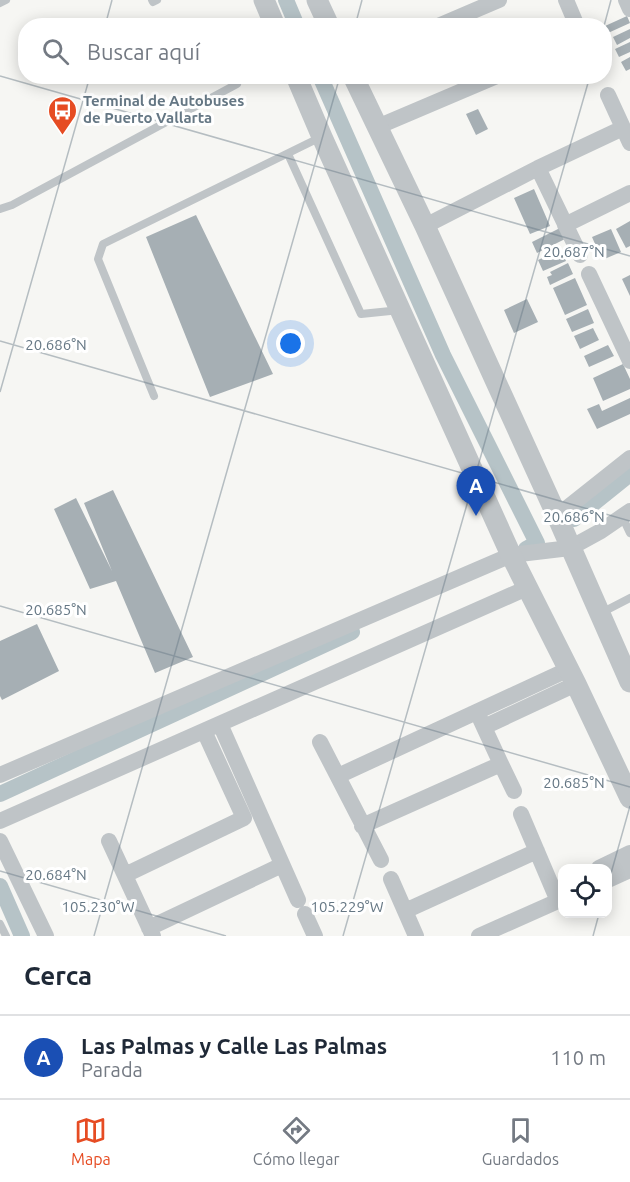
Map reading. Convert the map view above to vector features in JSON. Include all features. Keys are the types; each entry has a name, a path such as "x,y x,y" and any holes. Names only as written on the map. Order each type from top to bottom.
{"street":[{"path":"264,0 272,18"},
{"path":"317,0 325,18"},
{"path":"471,18 499,0"},
{"path":"566,0 574,18"},
{"path":"626,0 630,9"},
{"path":"299,84 511,555 630,798"},
{"path":"357,84 425,226 630,682"},
{"path":"376,127 477,84"},
{"path":"425,226 538,168 626,136 608,95"},
{"path":"538,168 580,255"},
{"path":"565,225 630,194"},
{"path":"589,274 630,362"},
{"path":"557,516 630,458"},
{"path":"0,775 511,555 570,548 601,531 626,513"},
{"path":"0,822 527,588"},
{"path":"339,776 481,719 572,677"},
{"path":"481,719 514,791"},
{"path":"212,727 315,936"},
{"path":"124,875 244,818 212,727"},
{"path":"320,742 381,860"},
{"path":"362,826 501,764"},
{"path":"521,814 558,892"},
{"path":"0,841 46,936"},
{"path":"109,841 151,932 282,865"},
{"path":"405,911 537,851"},
{"path":"607,864 630,853"},
{"path":"612,878 630,870"},
{"path":"391,879 416,936"},
{"path":"479,936 558,895"}],"lane":[{"path":"0,3 6,0"},
{"path":"152,0 153,2 157,0"},
{"path":"0,210 237,84"},
{"path":"154,396 98,259 103,244 322,137"},
{"path":"288,154 361,314 400,310"},
{"path":"626,513 630,533"},
{"path":"600,614 630,598"},
{"path":"0,924 6,936"}],"building":[{"path":"627,16 630,23 612,31 612,23"},
{"path":"630,29 630,38 617,45 613,37"},
{"path":"630,42 630,52 619,57 615,49"},
{"path":"630,57 630,69 626,71 621,62"},
{"path":"478,109 488,129 476,135 466,114"},
{"path":"534,189 550,226 530,234 514,198"},
{"path":"196,215 273,374 210,397 146,237"},
{"path":"630,221 630,246 626,248 616,229"},
{"path":"560,228 565,239 537,253 532,242"},
{"path":"611,229 621,252 602,260 592,237"},
{"path":"561,249 566,261 543,271 538,260"},
{"path":"568,263 573,274 550,285 547,277 552,275 550,272"},
{"path":"630,275 630,296 622,279"},
{"path":"575,278 587,305 565,315 553,288"},
{"path":"527,299 538,322 514,333 504,310"},
{"path":"588,309 594,323 572,332 566,319"},
{"path":"593,328 599,340 580,349 574,336"},
{"path":"608,345 614,356 589,367 584,356"},
{"path":"623,364 630,379 630,389 603,401 593,378"},
{"path":"630,398 630,414 597,429 587,409 599,404 602,411"},
{"path":"113,490 193,657 155,673 116,581 90,589 54,509 76,498 112,571 84,503"},
{"path":"37,624 59,671 2,700 0,696 0,641"}],"waterway":[{"path":"286,0 294,18"},
{"path":"324,84 443,355 537,543 526,549"},
{"path":"574,519 630,474"},
{"path":"0,794 352,632"},
{"path":"0,886 22,936"}],"place":[{"name":"Terminal de Autobuses de Puerto Vallarta","path":"62,136"},
{"name":"Las Palmas y Calle Las Palmas","path":"476,516"}]}
